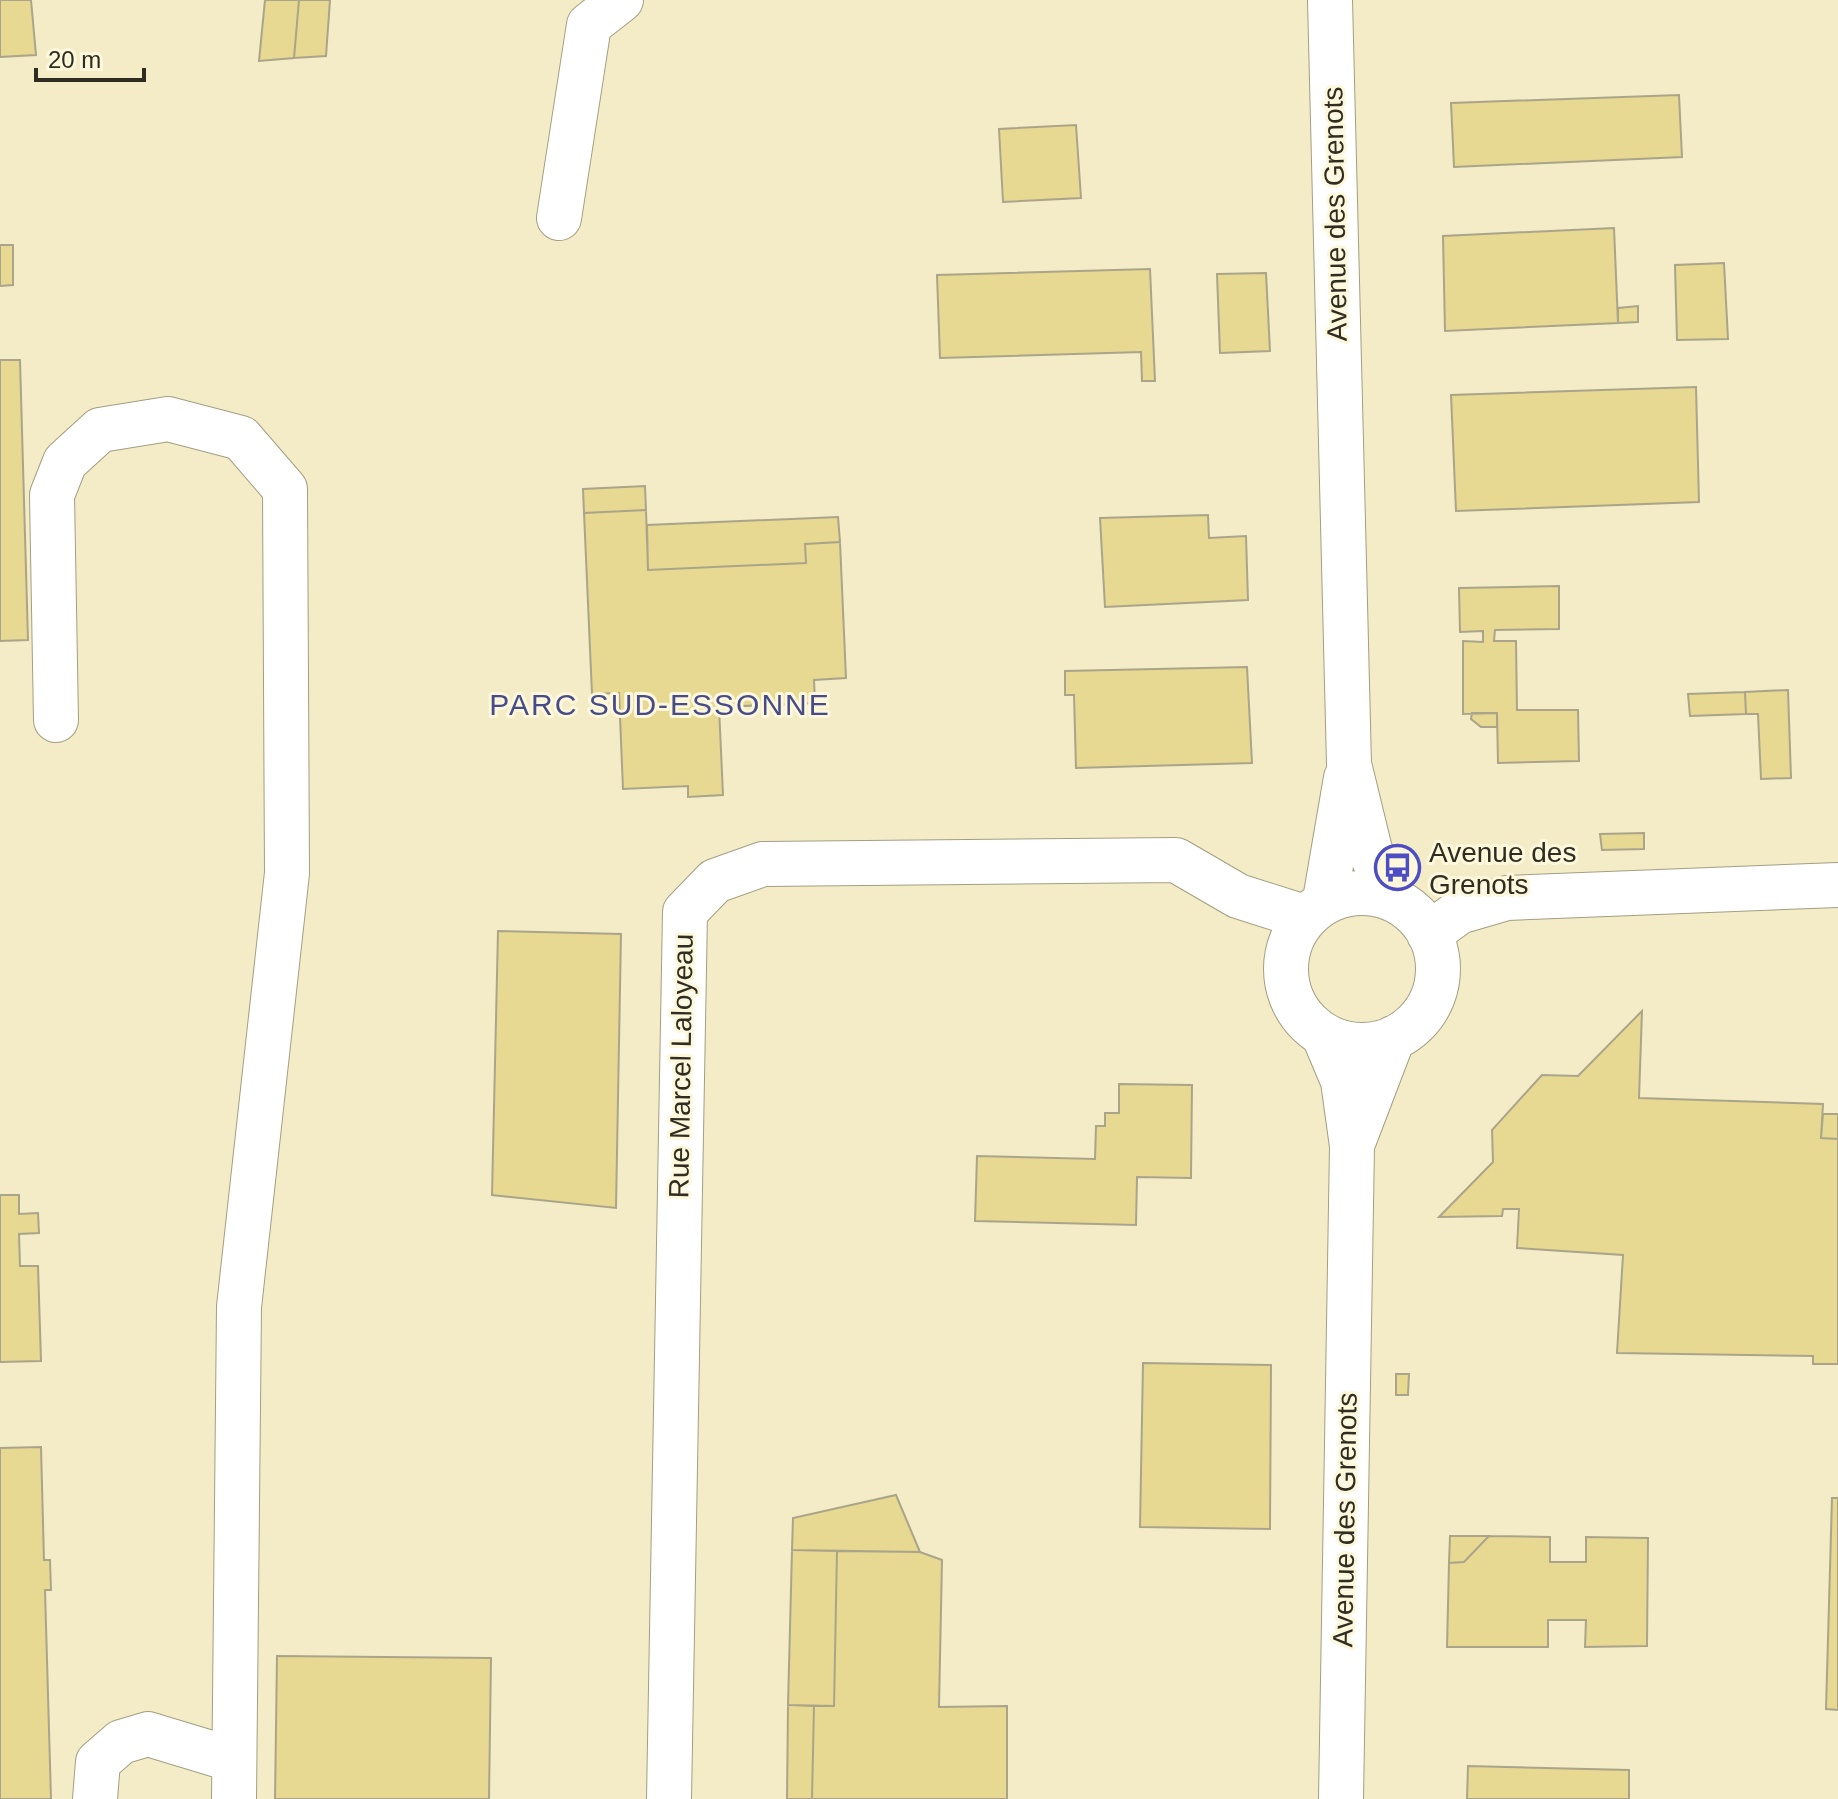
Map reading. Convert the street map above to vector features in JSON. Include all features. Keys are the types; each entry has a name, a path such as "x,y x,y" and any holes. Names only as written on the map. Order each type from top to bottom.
{"street":[{"path":"559,218 589,25 621,0"},
{"name":"Avenue des Grenots","path":"1330,0 1349,764 1370,850 1389,896"},
{"path":"56,720 52,495 65,462 100,430 168,419 241,438 285,489 287,873 239,1307 234,1779 148,1734 121,1742 98,1762 95,1799"},
{"name":"Avenue des Grenots","path":"1314,909 1349,764"},
{"name":"Rue Marcel Laloyeau","path":"669,1799 685,912 715,881 763,864 1176,860 1238,896 1314,909"},
{"path":"1429,934 1459,912 1507,898 1838,885"},
{"path":"1238,896 1285,974 1291,1000 1306,1022 1324,1036 1350,1045 1377,1044 1393,1038 1415,1023 1431,1002 1438,976 1437,954 1429,934 1413,911 1389,896 1362,891 1314,909 1290,940 1285,974"},
{"name":"Avenue des Grenots","path":"1324,1036 1343,1081 1352,1146 1341,1799"},
{"name":"Avenue des Grenots","path":"1352,1146 1393,1038"}],"shaded area":[{"path":"0,0 1838,0 1838,1799 0,1799"}],"building":[{"path":"0,0 31,0 36,55 0,57"},
{"path":"265,0 299,0 294,58 259,61"},
{"path":"299,0 330,0 326,56 294,58"},
{"path":"1679,95 1682,157 1454,167 1451,103"},
{"path":"1076,125 1081,198 1003,202 999,129"},
{"path":"1614,228 1618,323 1445,331 1443,236"},
{"path":"0,245 13,245 13,285 0,286"},
{"path":"1724,263 1728,339 1677,340 1675,265"},
{"path":"1150,269 1155,381 1142,381 1141,352 940,358 937,275"},
{"path":"1266,273 1270,351 1220,353 1217,274"},
{"path":"1638,306 1638,322 1618,323 1618,308"},
{"path":"0,360 20,360 28,640 0,641"},
{"path":"1696,387 1699,502 1456,511 1451,395"},
{"path":"645,486 646,510 584,513 583,489"},
{"path":"646,510 648,570 806,563 805,544 840,542 846,678 814,680 815,703 719,707 723,795 688,797 688,786 623,789 619,693 592,694 584,513"},
{"path":"1208,515 1209,538 1246,536 1248,600 1105,607 1100,518"},
{"path":"838,517 840,542 805,544 806,563 648,570 647,525"},
{"path":"1559,586 1559,629 1495,630 1494,641 1516,641 1517,710 1578,710 1579,761 1498,763 1497,713 1463,714 1463,641 1483,642 1483,631 1460,632 1459,588"},
{"path":"1247,667 1252,763 1076,768 1074,695 1065,695 1065,671"},
{"path":"1788,690 1791,778 1761,779 1758,714 1746,714 1745,692"},
{"path":"1745,692 1746,714 1690,716 1688,694"},
{"path":"1472,713 1497,713 1497,727 1481,727 1471,719"},
{"path":"1644,833 1644,849 1602,850 1600,834"},
{"path":"498,931 621,934 616,1208 492,1195"},
{"path":"1642,1011 1639,1098 1823,1104 1821,1138 1838,1139 1838,1364 1813,1364 1813,1356 1617,1353 1623,1255 1517,1248 1519,1209 1503,1209 1502,1216 1439,1217 1493,1162 1492,1130 1542,1075 1578,1076"},
{"path":"1119,1084 1192,1085 1191,1178 1137,1177 1136,1225 975,1221 977,1156 1095,1159 1096,1126 1105,1126 1105,1113 1119,1113"},
{"path":"1823,1114 1838,1114 1838,1139 1821,1138"},
{"path":"0,1195 19,1195 19,1214 38,1213 39,1233 19,1234 20,1266 38,1266 41,1361 0,1362"},
{"path":"1143,1363 1271,1365 1270,1529 1140,1527"},
{"path":"1396,1374 1409,1374 1408,1395 1396,1395"},
{"path":"41,1447 44,1560 50,1560 51,1590 45,1590 51,1799 0,1799 0,1448"},
{"path":"896,1495 920,1552 792,1550 793,1518"},
{"path":"1832,1498 1838,1498 1838,1710 1826,1709"},
{"path":"1450,1536 1489,1536 1464,1562 1449,1563"},
{"path":"1489,1536 1550,1537 1550,1562 1586,1562 1586,1537 1648,1538 1647,1646 1585,1647 1586,1620 1548,1620 1548,1647 1447,1647 1449,1563 1464,1562"},
{"path":"792,1550 837,1551 834,1706 788,1705"},
{"path":"837,1551 920,1552 942,1560 939,1707 1007,1706 1007,1799 812,1799 814,1706 834,1706"},
{"path":"277,1656 491,1658 489,1799 275,1799"},
{"path":"788,1705 814,1706 812,1799 787,1799"},
{"path":"1468,1766 1629,1770 1629,1799 1467,1799"}],"place":[{"name":"Avenue des Grenots","path":"1398,868"}],"district":[{"name":"PARC SUD-ESSONNE","path":"660,704"}]}
